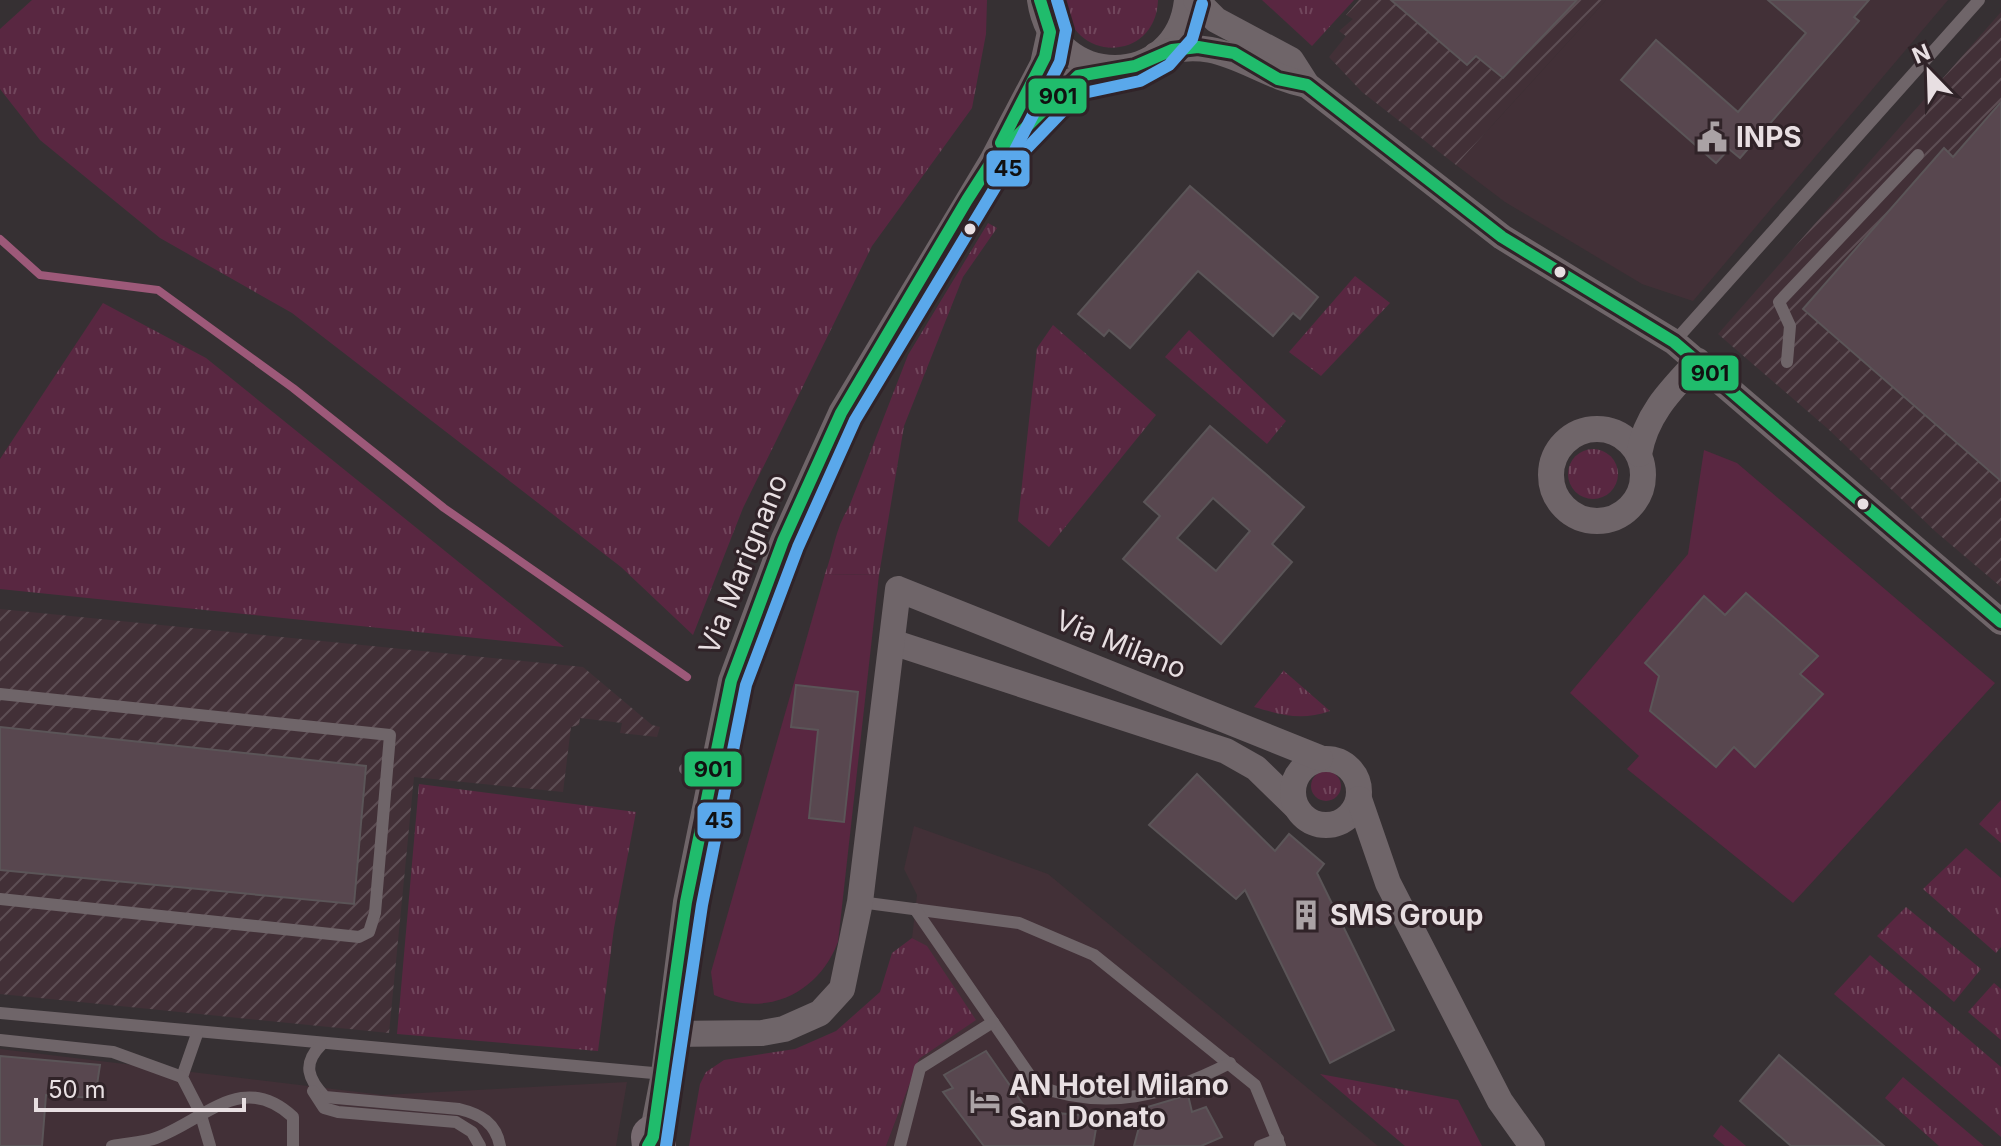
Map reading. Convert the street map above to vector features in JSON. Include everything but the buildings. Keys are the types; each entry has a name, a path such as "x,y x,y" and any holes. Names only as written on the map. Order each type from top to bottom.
{"street":[{"path":"1040,0 1050,32 1074,57 1109,68"},
{"path":"1156,55 1178,31 1187,0"},
{"path":"1196,0 1216,20 1291,60 1307,85 1502,237 1674,342 2001,622"},
{"name":"Via Marignano","path":"651,1144 664,1074 688,888 731,681 789,527 841,413 992,161 1043,64 1050,32"},
{"name":"Via Marignano","path":"992,161 1068,82 1109,68 1135,66 1156,55 1180,48 1208,48 1234,53 1278,79 1307,85"},
{"path":"1664,397 1596,429 1571,436 1553,456 1549,472 1553,493 1568,513 1591,522 1605,521 1633,505 1643,480 1639,454 1642,435 1664,397 1698,361"},
{"path":"1596,429 1613,431 1629,441 1639,454"},
{"name":"Via Milano","path":"892,642 898,589 1320,758 1331,758 1348,766 1358,783 1359,799"},
{"path":"669,1034 762,1033 802,1023 820,1013 842,989 860,902 892,642 1226,751 1256,768 1305,819 1327,825 1360,849 1388,883"},
{"path":"1295,806 1292,790 1295,777 1303,767 1320,758"},
{"path":"1327,825 1348,816 1359,799"},
{"path":"1359,799 1388,883 1500,1101 1532,1146"}],"lane":[{"path":"1674,342 1979,0"},
{"path":"1787,362 1790,326 1779,302 1918,155"},
{"path":"0,694 390,735 375,913 369,932 359,937 0,899"},
{"path":"685,769 712,778"},
{"path":"860,902 1019,923 1094,955 1255,1085 1279,1143 1260,1146"},
{"path":"915,909 1037,1086 1066,1097 1110,1101 1175,1088 1230,1063"},
{"path":"0,1013 197,1034 664,1074"},
{"path":"900,1146 920,1068 993,1022"},
{"path":"182,1077 197,1034"},
{"path":"0,1040 113,1052 182,1077 200,1112 210,1146"},
{"path":"321,1045 309,1057 314,1095 324,1108 338,1112 456,1122 472,1132 480,1146"},
{"path":"311,1082 325,1097 459,1109 478,1114 491,1124 500,1146"},
{"path":"112,1146 159,1142 200,1112 239,1098 261,1096 277,1102 293,1117 293,1146"}],"shaded area":[{"path":"1359,0 1606,0 1456,165 1362,92 1329,57 1346,36 1339,31 1353,19 1346,15"},
{"path":"1606,0 1948,0 1693,301 1642,284 1505,202 1456,165"},
{"path":"2001,12 2001,587 1936,532 1827,428 1718,334"},
{"path":"0,609 583,667 652,725 660,727 657,737 620,733 622,723 580,718 579,725 571,727 563,792 414,777 389,1033 0,994"},
{"path":"914,826 1048,874 1378,1146 886,1146 919,1059 975,1020 927,947 912,938 917,895 904,869"},
{"path":"0,1049 383,1095 627,1082 616,1146 0,1146"}],"green space":[{"path":"32,0 987,0 986,34 972,108 872,246 743,508 693,635 621,567 292,313 160,238 40,140 0,89 0,29"},
{"path":"1064,0 1158,0 1154,21 1143,36 1129,45 1112,48 1096,45 1081,36 1070,21"},
{"path":"1262,0 1354,0 1312,46"},
{"path":"988,223 997,228 963,277 904,426 879,575 825,574 841,523 908,355"},
{"path":"1355,276 1390,303 1321,376 1289,352"},
{"path":"103,303 206,358 564,647 0,589 0,459"},
{"path":"1053,325 1156,415 1049,547 1018,521 1037,348"},
{"path":"1189,330 1286,421 1267,444 1165,357"},
{"path":"1593,449 1611,456 1618,474 1611,492 1593,499 1575,492 1568,474 1575,456"},
{"path":"1704,450 1737,463 1995,683 1793,903 1627,769 1639,756 1570,693 1688,554"},
{"path":"825,574 879,575 838,942 818,975 788,997 752,1004 733,1001 714,995 711,972"},
{"path":"1284,670 1330,711 1301,716 1254,707"},
{"path":"1326,771 1337,775 1341,786 1337,797 1326,801 1315,797 1311,786 1315,775"},
{"path":"419,784 636,812 614,928 598,1051 397,1034"},
{"path":"2001,800 2001,843 1979,824"},
{"path":"1966,848 2001,878 2001,947 1996,953 1923,889"},
{"path":"1906,907 1981,969 1954,1002 1877,936"},
{"path":"912,938 927,946 976,1020 919,1059 886,1146 689,1146 700,1084 706,1072 724,1060 795,1049 836,1031 880,992 892,953"},
{"path":"1870,955 2001,1067 2001,1137 1834,994"},
{"path":"1994,983 2001,989 2001,1040 1968,1012"},
{"path":"1320,1074 1458,1100 1482,1146 1405,1146"},
{"path":"1903,1077 1984,1146 1939,1146 1885,1098"},
{"path":"1721,1125 1746,1146 1725,1146 1713,1136"}],"waterway":[{"path":"0,239 40,275 158,290 293,388 444,508 687,677"}],"transit line":[{"name":"901","path":"1001,143 1045,57 1050,32 1040,0"},
{"name":"45","path":"1015,150 1060,62 1066,30 1057,0"},
{"name":"45","path":"666,1146 702,905 746,685 798,547 855,420 1005,171 1079,94 1140,81 1169,65 1192,39 1202,4"},
{"name":"901","path":"648,1146 653,1137 686,902 731,681 783,541 841,413 967,200 992,161 1078,76 1135,66 1172,50 1198,47 1234,53 1278,79 1307,85 1502,237 1674,342 2001,622"}],"place":[{"name":"INPS","path":"1712,137"},
{"name":"SMS Group","path":"1306,915"},
{"name":"AN Hotel Milano San Donato","path":"985,1101"}]}
